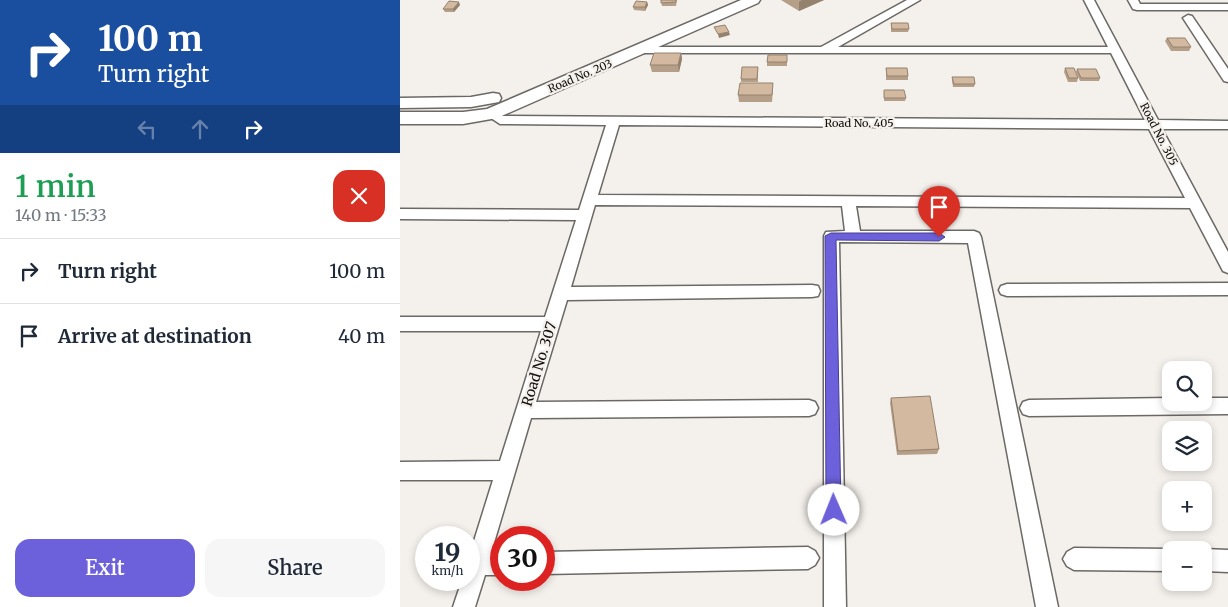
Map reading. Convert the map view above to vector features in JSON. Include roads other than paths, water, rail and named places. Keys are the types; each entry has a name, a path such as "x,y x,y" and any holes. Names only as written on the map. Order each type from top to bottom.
{"street":[{"name":"Road No. 203","path":"513,98 724,0"},
{"name":"Road No. 203","path":"400,118 463,118 487,107 640,50 753,0"},
{"path":"824,50 916,0"},
{"name":"Road No. 305","path":"1090,0 1228,267"},
{"path":"1133,0 1137,6 1228,6"},
{"path":"1188,18 1228,78"},
{"path":"640,50 1116,50"},
{"name":"Road No. 203","path":"400,103 471,102 487,107"},
{"name":"Road No. 405","path":"487,107 500,120 1228,125"},
{"name":"Road No. 307","path":"480,554 614,121"},
{"path":"848,201 853,237"},
{"path":"400,214 587,207 848,201 1194,202"},
{"path":"834,607 831,236 974,238 1047,607"},
{"path":"1007,290 1228,289"},
{"path":"560,294 812,291"},
{"path":"400,324 551,324"},
{"path":"1029,408 1228,406"},
{"path":"525,410 809,408"},
{"path":"400,471 506,470"},
{"path":"555,563 808,558"},
{"path":"1074,559 1162,560"},
{"path":"1212,560 1228,561"},
{"name":"Road No. 307","path":"464,607 469,591"}]}
